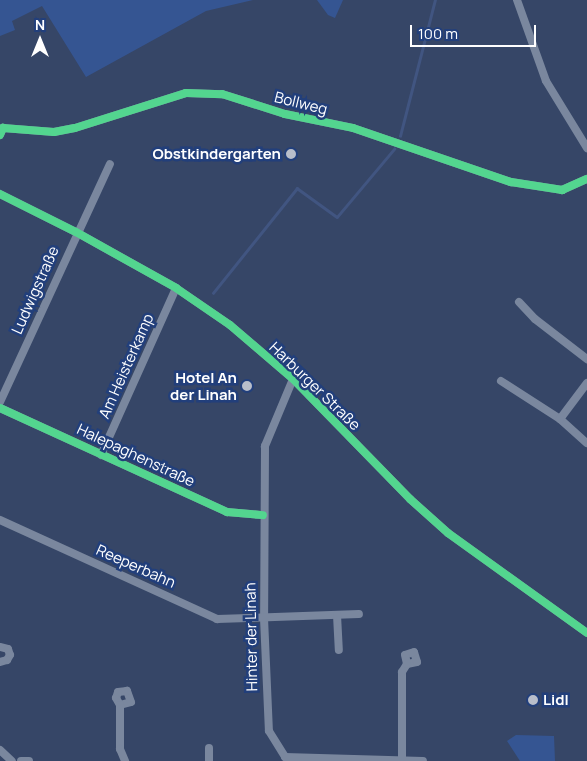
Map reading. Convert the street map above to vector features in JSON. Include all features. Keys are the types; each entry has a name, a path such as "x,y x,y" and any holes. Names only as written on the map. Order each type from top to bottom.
{"street":[{"path":"523,0 516,0 546,81 587,148"},
{"name":"Bollweg","path":"1,130 54,132 186,93 222,94 285,114 353,128 520,184 562,190 587,179"},
{"name":"Ludwigstraße","path":"0,402 76,232 110,164"},
{"name":"Harburger Straße","path":"0,194 76,232 176,288 230,325 293,380 410,499 448,533 587,633"},
{"name":"Am Heisterkamp","path":"101,455 176,288"},
{"path":"520,302 535,319 587,359"},
{"name":"Hinter der Linah","path":"293,380 265,446 263,515 264,618 269,731 284,759 423,761"},
{"path":"501,381 560,419 587,443"},
{"path":"560,419 587,383"},
{"name":"Halepaghenstraße","path":"0,408 227,512 263,515"},
{"name":"Reeperbahn","path":"0,520 217,619 359,614"},
{"path":"337,615 339,650"},
{"path":"0,647 8,649 10,655 8,660 0,662"},
{"path":"402,760 402,672 407,664"},
{"path":"120,705 120,749 125,761"},
{"path":"209,748 209,761"},
{"path":"0,750 12,761"},
{"path":"21,761 30,761"}],"shaded area":[{"path":"0,0 253,0 206,11 86,77 42,6 12,21 15,30 0,36"},
{"path":"317,0 343,0 335,18 328,15"},
{"path":"516,735 554,736 555,761 520,761 507,741"}],"waterway":[{"path":"400,136 435,0"},
{"path":"213,293 297,188 337,217 394,149"}],"cycle path":[{"path":"0,135 3,128 54,132 75,128 186,93 222,94 285,114 353,128 511,182 562,190 587,179"},
{"path":"0,194 76,232 176,288 230,325 293,379 410,499 448,533 587,633"},
{"path":"0,408 227,512 263,515"}],"place":[{"name":"Obstkindergarten","path":"291,154"},
{"name":"Hotel An der Linah","path":"247,386"},
{"name":"Lidl","path":"533,700"}]}
